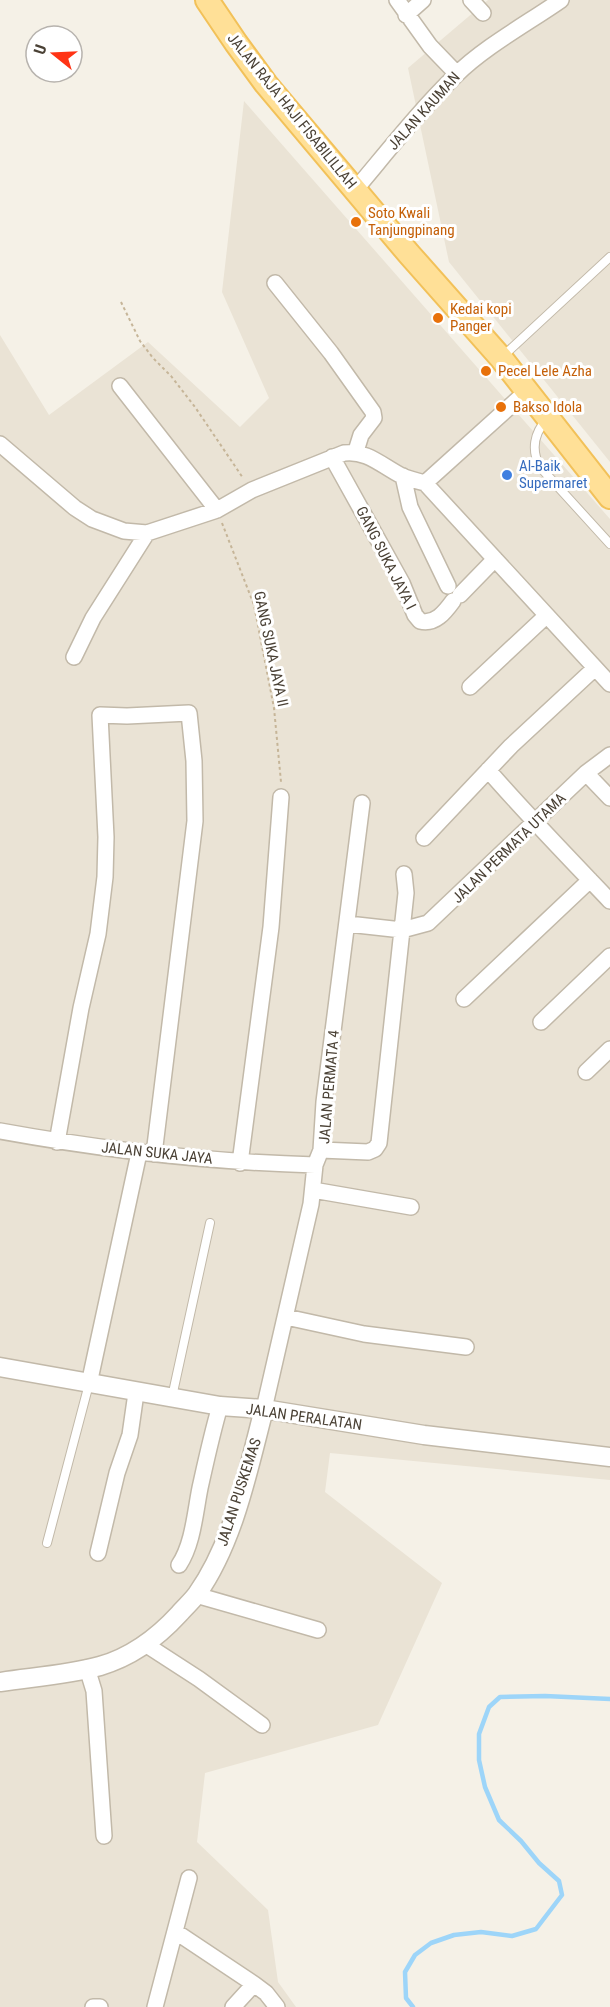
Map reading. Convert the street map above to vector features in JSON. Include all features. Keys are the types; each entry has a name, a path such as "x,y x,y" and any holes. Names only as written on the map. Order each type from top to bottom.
{"main road":[{"name":"JALAN RAJA HAJI FISABILILLAH","path":"207,0 266,84 501,358 610,497"}],"street":[{"path":"397,0 430,46 457,74"},
{"path":"406,15 423,0"},
{"path":"471,0 483,13"},
{"name":"JALAN KAUMAN","path":"355,190 457,74 561,0"},
{"path":"275,283 331,353 373,412 374,418 361,435 356,451"},
{"path":"120,387 217,510"},
{"path":"425,483 527,391"},
{"path":"0,444 75,508 93,519 124,531 147,533 217,510 270,482 332,457 356,451 377,460 403,476 425,483 610,684"},
{"name":"GANG SUKA JAYA I","path":"332,457 402,583 415,615 420,621 431,622 445,611 454,594"},
{"path":"403,476 410,507 454,594 495,560"},
{"path":"74,657 93,618 147,533"},
{"path":"470,687 546,616"},
{"path":"424,838 488,770 595,668"},
{"path":"57,1142 81,1008 98,934 105,877 106,848 100,715 189,713 194,761 195,821 147,1154 90,1384"},
{"name":"JALAN PERMATA UTAMA","path":"402,930 428,923 452,903 474,879 586,773 610,755"},
{"path":"488,770 534,823 566,853 610,901"},
{"path":"586,773 610,798"},
{"path":"240,1163 271,927 281,797"},
{"name":"JALAN PERMATA 4","path":"362,803 324,1102 321,1150 368,1152 375,1149 379,1143 406,893 404,874"},
{"path":"464,999 590,880"},
{"path":"348,924 402,930"},
{"path":"541,1022 610,956"},
{"path":"586,1072 610,1049"},
{"name":"JALAN SUKA JAYA","path":"0,1131 57,1142 147,1154 240,1163 315,1165"},
{"name":"JALAN PUSKEMAS","path":"0,1682 100,1666 124,1657 165,1630 196,1595 215,1564 242,1490 264,1409 313,1190 315,1165 321,1150"},
{"path":"313,1190 411,1207"},
{"path":"286,1317 364,1334 466,1347"},
{"name":"JALAN PERALATAN","path":"0,1367 136,1393 220,1406 264,1409 424,1435 610,1456"},
{"path":"98,1553 117,1473 130,1435 136,1393"},
{"path":"179,1565 190,1534 220,1406"},
{"path":"196,1595 318,1630"},
{"path":"146,1644 262,1725"},
{"path":"87,1668 94,1691 104,1836"},
{"path":"155,2007 189,1878"},
{"path":"176,1932 254,1984 277,2007"},
{"path":"233,2007 254,1984"},
{"path":"93,2007 100,2007"}],"lane":[{"path":"501,358 610,257"},
{"path":"548,418 539,427 534,456 540,467 610,544"},
{"path":"172,1398 210,1223"},
{"path":"47,1543 90,1384"}],"path":[{"path":"121,302 140,341 189,399 253,490"},
{"name":"GANG SUKA JAYA II","path":"217,510 254,605 274,708 280,756 281,797"}],"shaded area":[{"path":"488,0 610,0 610,462 449,262 408,68"},
{"path":"244,101 610,519 610,1480 330,1453 325,1492 442,1583 378,1725 205,1773 197,1842 268,1910 278,1982 296,2007 0,2007 0,335 49,415 148,342 240,427 269,398 222,292"}],"waterway":[{"path":"413,2007 406,1998 405,1972 415,1955 431,1943 454,1935 481,1932 512,1936 536,1929 562,1895 559,1881 499,1820 485,1787 479,1760 479,1734 489,1707 500,1697 545,1696 610,1699"}],"place":[{"name":"Soto Kwali Tanjungpinang","path":"356,222"},
{"name":"Kedai kopi Panger","path":"438,318"},
{"name":"Pecel Lele Azha","path":"486,371"},
{"name":"Bakso Idola","path":"501,407"},
{"name":"Al-Baik Supermaret","path":"507,475"}]}
